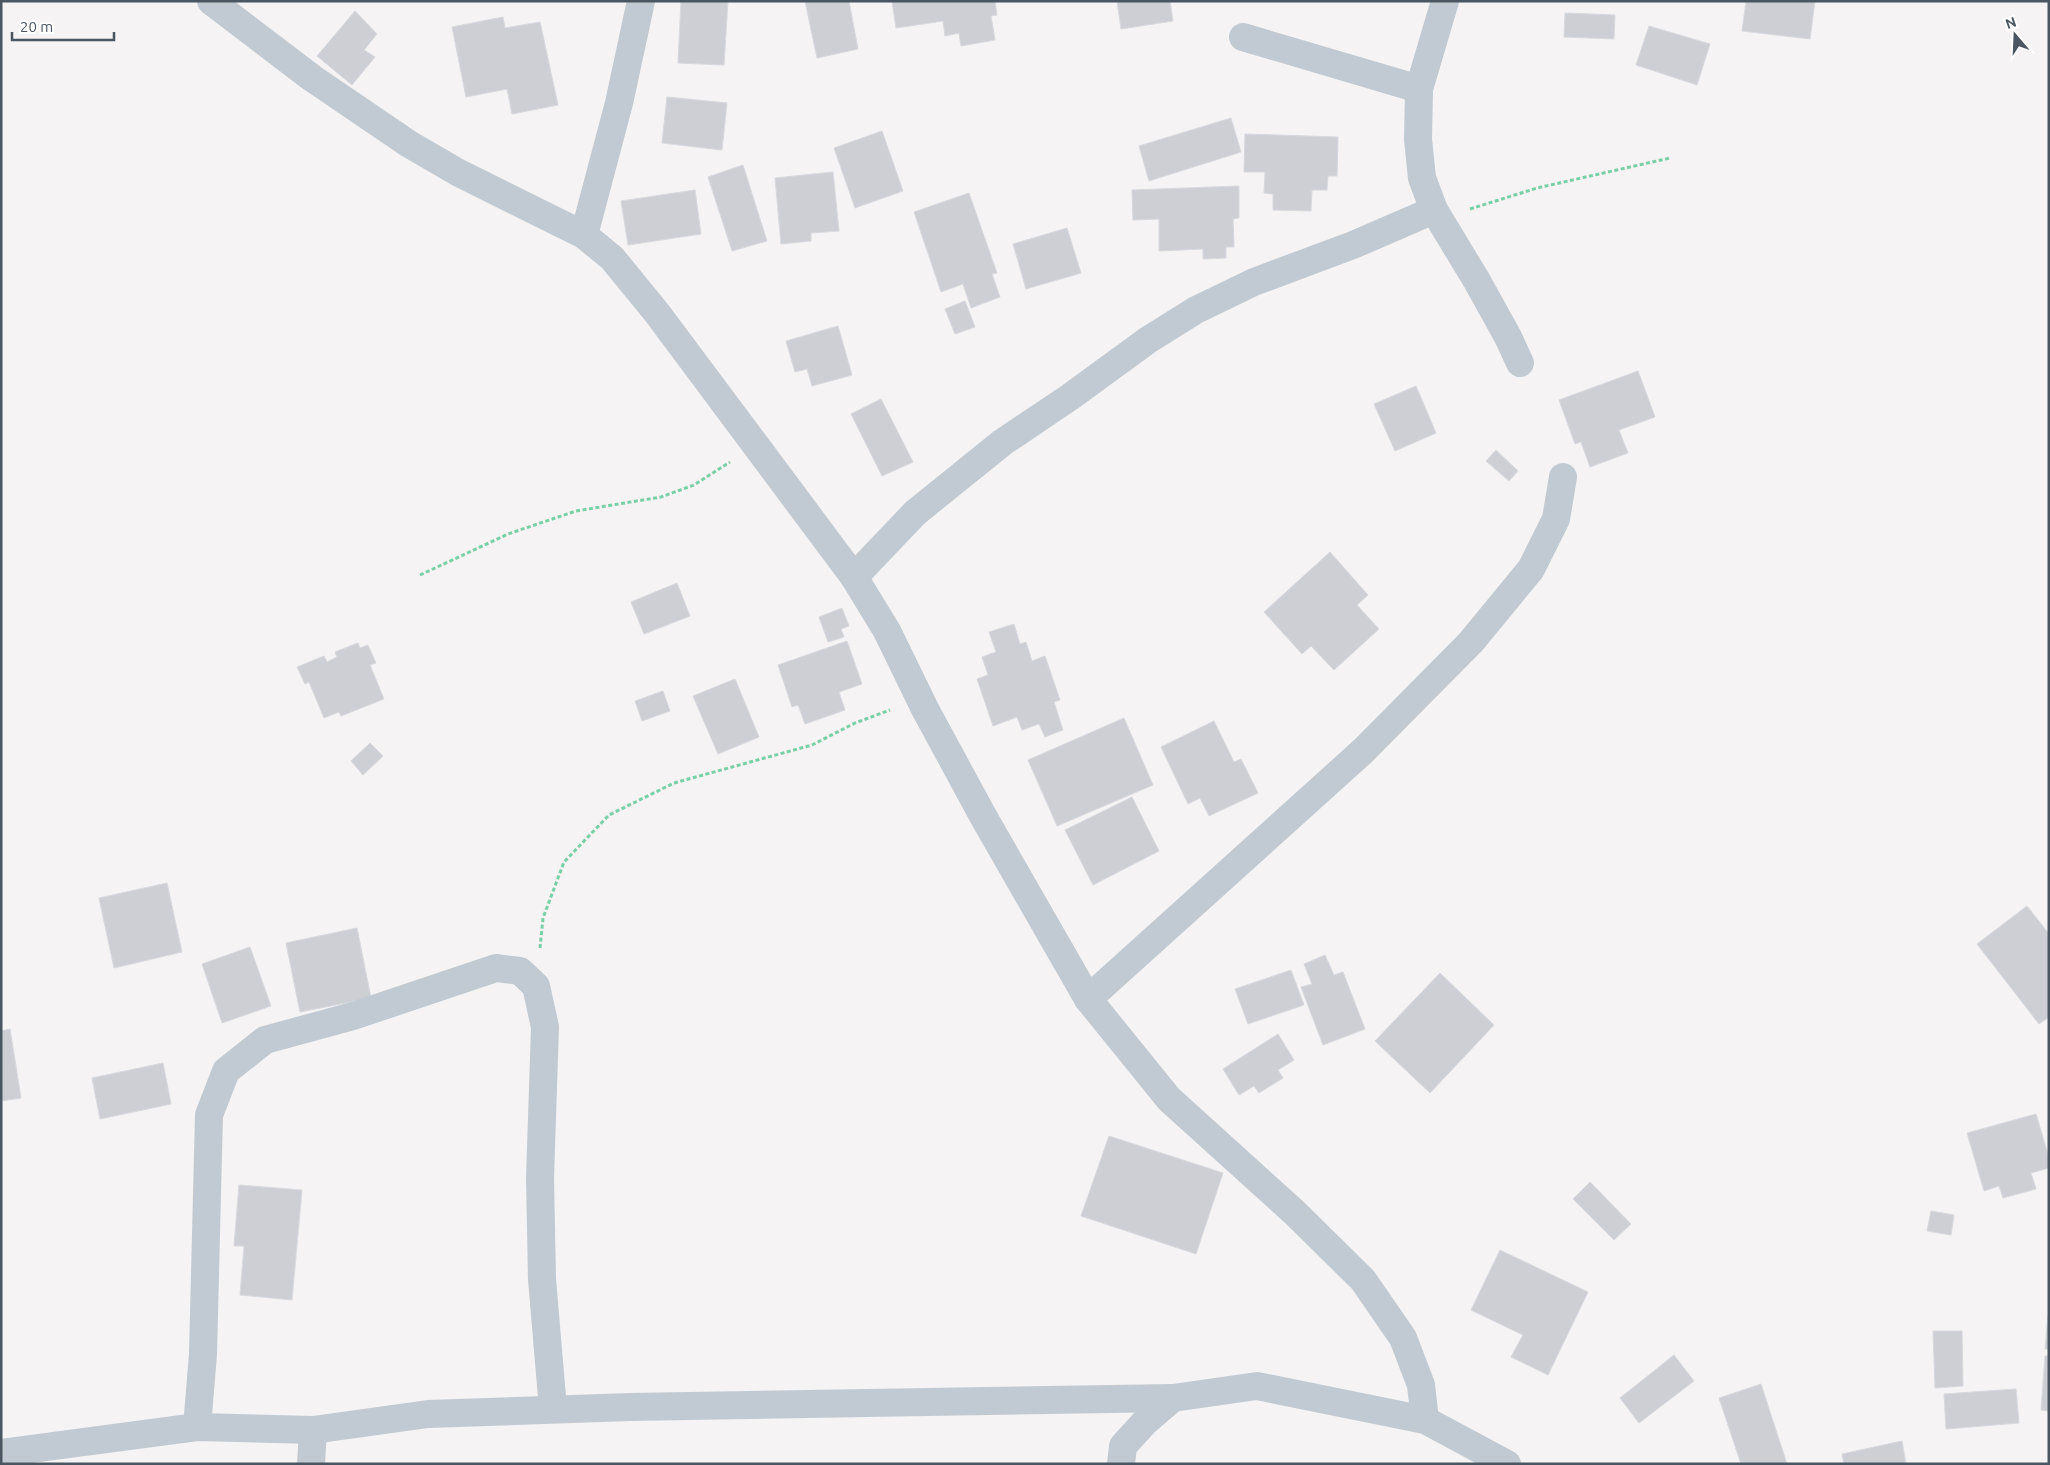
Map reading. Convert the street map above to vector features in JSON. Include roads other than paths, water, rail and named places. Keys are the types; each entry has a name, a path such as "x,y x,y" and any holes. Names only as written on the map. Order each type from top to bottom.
{"street":[{"path":"211,1 312,78 409,144 458,173 584,235 612,258 658,313 854,577 887,631 925,710 983,816 1088,999 1170,1099 1295,1213 1363,1280 1403,1338 1421,1385 1425,1420"},
{"path":"584,235 619,103 641,1"},
{"path":"1445,1 1419,89 1418,139 1422,178 1438,214 1477,280 1520,363"},
{"path":"1243,37 1419,89"},
{"path":"854,577 915,513 1003,442 1070,397 1148,340 1196,310 1254,282 1438,214"},
{"path":"1088,999 1363,751 1471,642 1531,569 1556,519 1563,477"},
{"path":"196,1427 203,1354 209,1116 226,1070 265,1040 353,1016 496,968 520,971 536,986 545,1027 540,1178 542,1279 553,1409"},
{"path":"1,1453 196,1427 313,1430 428,1414 553,1409 1173,1398 1257,1386 1425,1420 1507,1464"},
{"path":"1121,1464 1124,1446 1144,1423 1173,1398"},
{"path":"310,1464 313,1430"}]}
